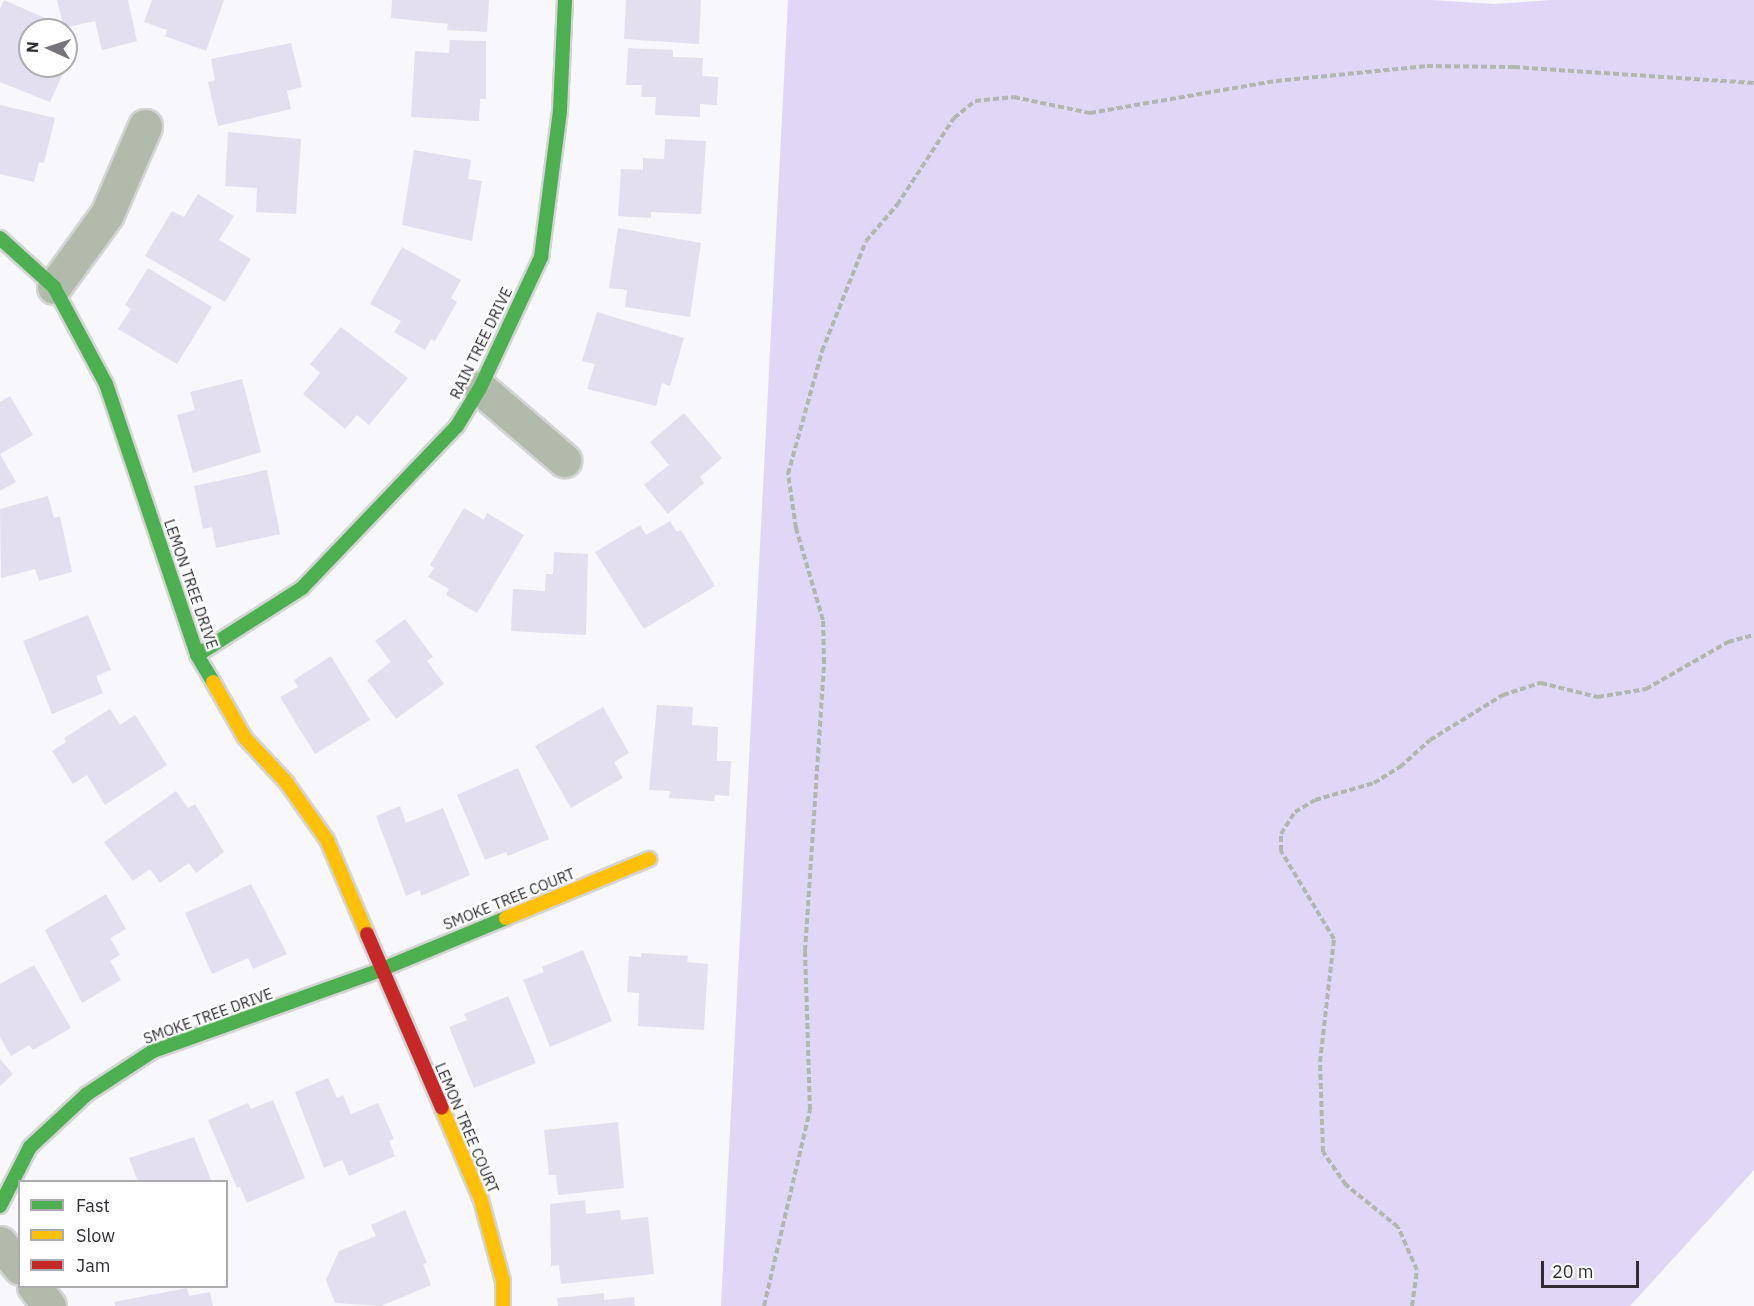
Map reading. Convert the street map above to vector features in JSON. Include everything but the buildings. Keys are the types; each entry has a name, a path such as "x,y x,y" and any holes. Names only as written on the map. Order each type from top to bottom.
{"street":[{"name":"RAIN TREE DRIVE","path":"197,655 302,588 457,426 480,388 541,257 560,110 565,0"},
{"path":"54,287 107,214 145,126"},
{"name":"LEMON TREE DRIVE","path":"0,238 54,287 106,384 197,655 245,738 286,782 327,840 381,970"},
{"path":"480,388 564,460"},
{"name":"SMOKE TREE COURT","path":"381,970 649,859"},
{"name":"SMOKE TREE DRIVE","path":"0,1206 30,1147 87,1094 153,1052 381,970"},
{"name":"LEMON TREE COURT","path":"381,970 481,1200 503,1281 503,1306"},
{"path":"0,1243 18,1266"},
{"path":"35,1288 49,1306"}],"path":[{"path":"764,1306 810,1110 806,951 824,663 823,620 796,528 788,474 822,351 862,251 954,118 975,101 1014,97 1090,113 1276,81 1428,66 1515,67 1754,83"},
{"path":"1412,1306 1417,1270 1398,1227 1346,1185 1323,1152 1320,1062 1334,939 1281,851 1281,834 1295,812 1315,800 1374,783 1400,767 1430,740 1503,695 1541,683 1598,697 1646,689 1728,642 1754,635"}],"shaded area":[{"path":"788,0 1432,0 1495,4 1551,0 1754,0 1754,1170 1630,1306 721,1306"}],"traffic: fast":[{"path":"197,655 302,588 457,426 480,388 541,257 560,110 565,0"},
{"path":"0,238 54,287 106,384 197,655 213,682"},
{"path":"0,1206 30,1147 87,1094 153,1051 380,970 506,918"}],"traffic: slow":[{"path":"213,682 245,738 286,782 327,840 367,934"},
{"path":"506,918 649,859"},
{"path":"442,1108 481,1200 503,1281 503,1306"}],"traffic: jam":[{"path":"367,934 442,1108"}]}
